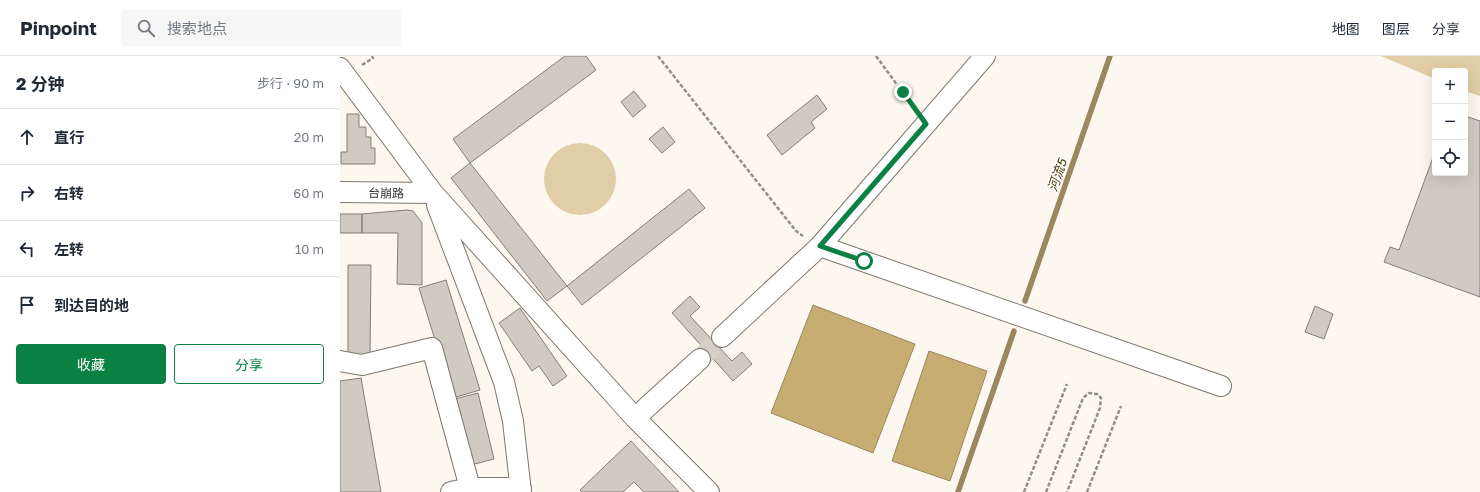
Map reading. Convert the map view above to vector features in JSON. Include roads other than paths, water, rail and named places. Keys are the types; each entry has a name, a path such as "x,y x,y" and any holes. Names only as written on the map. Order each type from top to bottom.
{"street":[{"path":"722,337 820,246 985,56"},
{"path":"340,68 433,193 635,418 709,492"},
{"name":"台崩路","path":"340,192 433,193"},
{"path":"340,361 362,365 432,348 461,490 521,490 513,421 504,382 433,193"},
{"path":"820,246 1220,386"},
{"path":"635,418 700,359"}],"waterway":[{"name":"河流5","path":"1025,301 1110,56"},
{"name":"河流5","path":"958,492 1014,331"}],"tunnel":[{"path":"700,359 722,337"}]}
